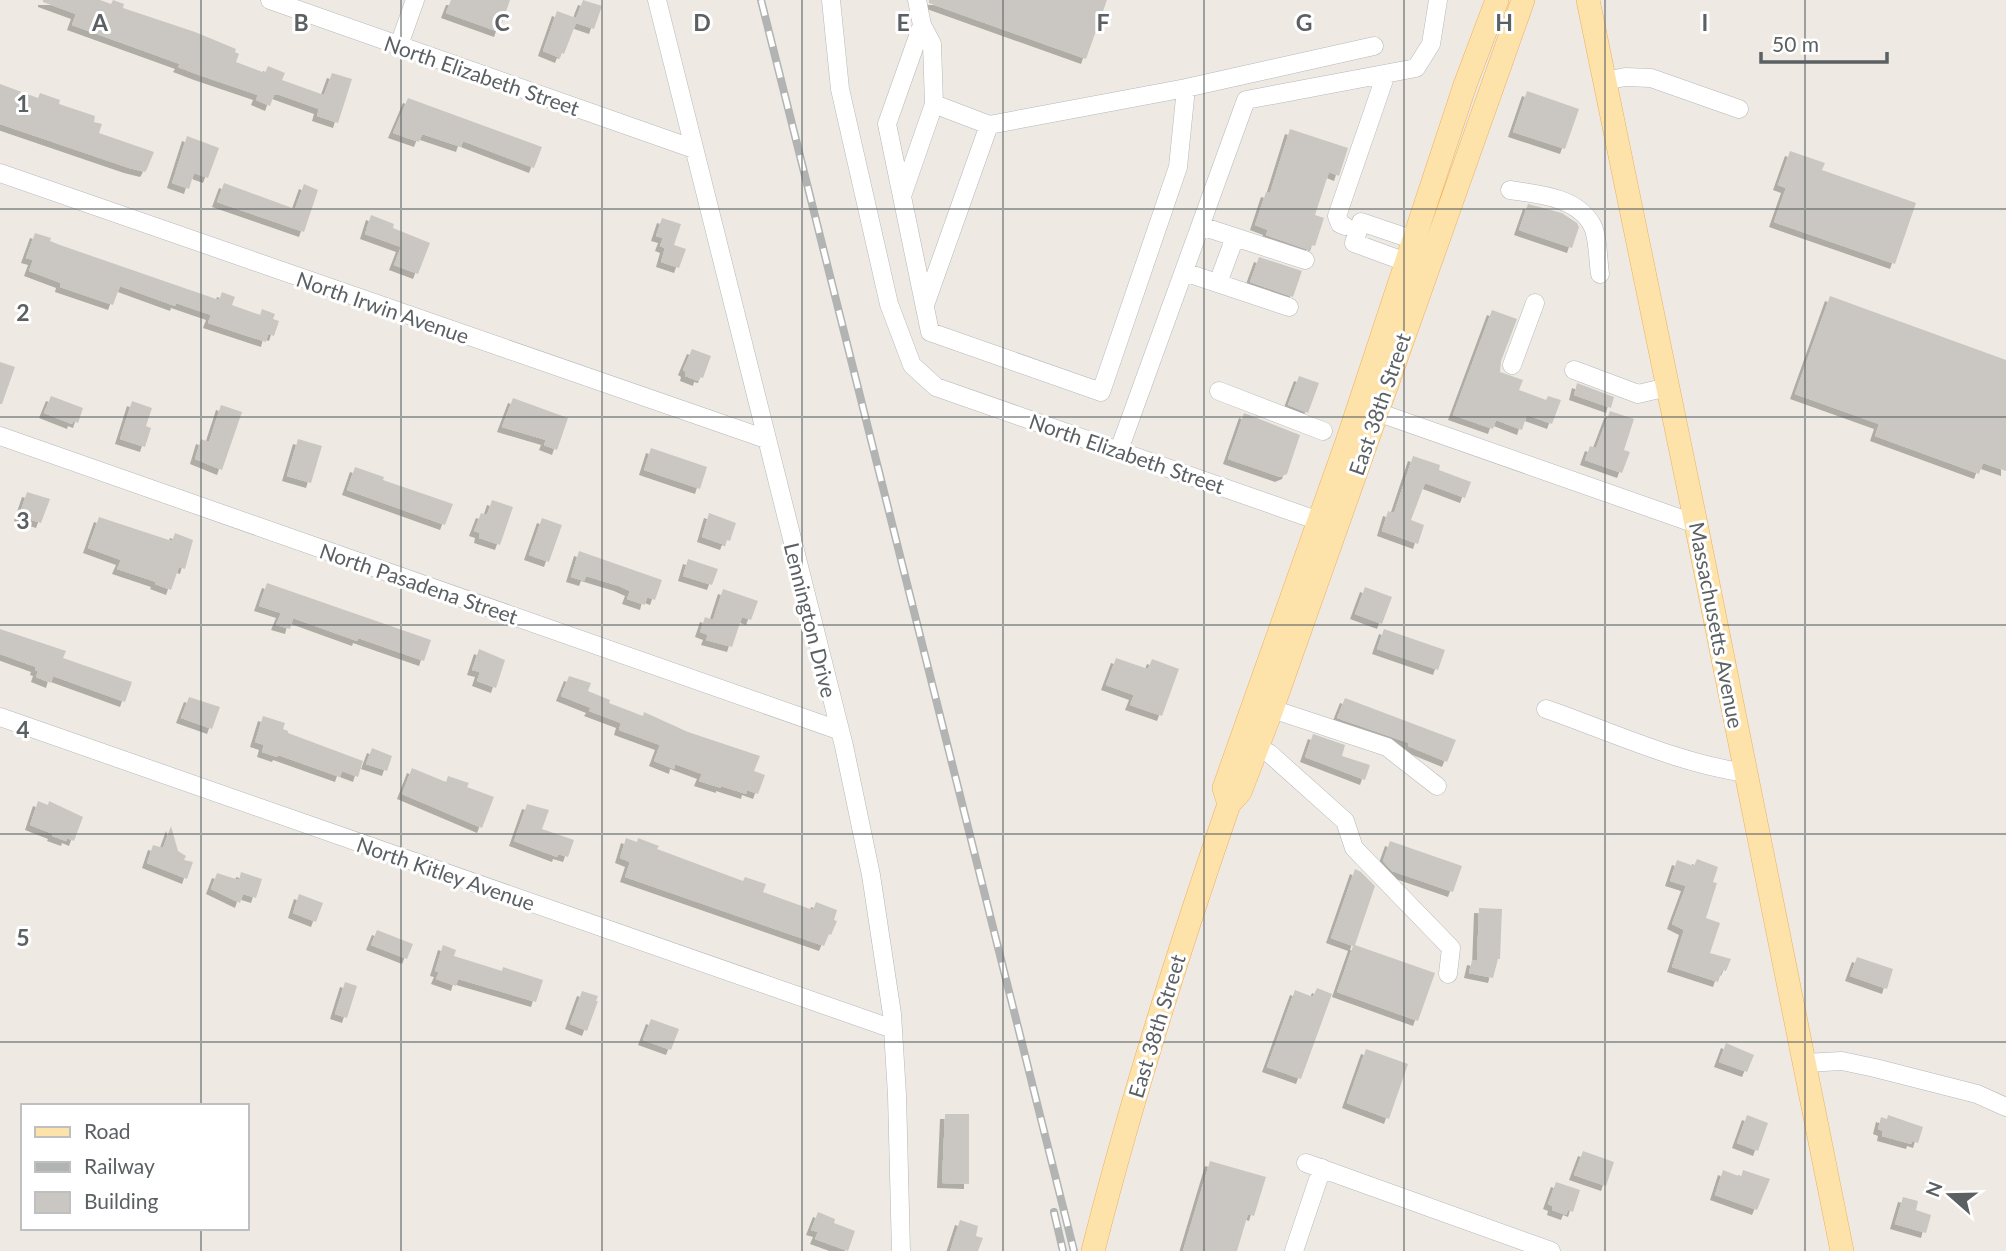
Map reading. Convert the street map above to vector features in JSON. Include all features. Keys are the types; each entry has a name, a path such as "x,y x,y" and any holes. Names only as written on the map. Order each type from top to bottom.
{"main road":[{"name":"East 38th Street","path":"1229,804 1224,788 1319,521 1465,85 1497,0"},
{"name":"East 38th Street","path":"1093,1251 1118,1153 1173,967 1229,804 1240,792 1272,709 1523,0"},
{"name":"Massachusetts Avenue","path":"1588,0 1842,1251"}],"street":[{"name":"North Elizabeth Street","path":"270,0 694,149"},
{"path":"399,46 415,0"},
{"name":"Lennington Drive","path":"657,0 856,799 871,875 893,1029 898,1108 901,1251"},
{"name":"North Elizabeth Street","path":"831,0 840,89 888,304 912,365 936,387 1319,521"},
{"path":"902,196 934,104 932,44 922,25 917,0"},
{"path":"1119,450 1246,100 1416,68 1431,44 1438,0"},
{"path":"922,25 887,124 930,332 1101,392 1178,167 1186,88"},
{"path":"934,104 989,125 1186,88 1374,46"},
{"path":"1386,74 1337,216 1340,224 1353,224 1410,251"},
{"path":"1605,82 1625,77 1651,78 1739,108"},
{"path":"925,305 989,125"},
{"name":"North Irwin Avenue","path":"0,173 766,439"},
{"path":"1510,190 1547,195 1578,209 1593,226 1600,274"},
{"path":"1353,224 1354,243 1410,251"},
{"path":"1201,226 1305,260"},
{"path":"1218,283 1235,237"},
{"path":"1184,272 1289,307"},
{"path":"1512,365 1535,303"},
{"path":"1574,370 1638,394 1668,387"},
{"path":"1219,391 1323,431"},
{"path":"1377,412 1696,524"},
{"name":"North Pasadena Street","path":"0,436 838,730"},
{"path":"1272,709 1387,747 1437,786"},
{"path":"1546,709 1685,760 1746,774"},
{"name":"North Kitley Avenue","path":"0,717 893,1029"},
{"path":"1257,749 1269,753 1345,821 1354,848 1451,947 1448,974"},
{"path":"1804,1063 1842,1061 1875,1068 1977,1094 2006,1107"},
{"path":"1294,1251 1314,1165 1507,1243 1550,1251"}],"building":[{"path":"43,0 100,0 111,4 113,0 124,4 123,8 236,49 235,52 239,54 236,62 265,73 268,66 285,73 282,80 324,95 332,73 352,79 338,123 317,116 319,109 277,94 270,106 256,100 258,95 72,25 76,14"},
{"path":"451,0 510,0 499,32 446,13"},
{"path":"583,0 602,6 594,29 576,23 560,58 543,51 557,11 576,18"},
{"path":"929,0 1107,0 1086,59 929,3"},
{"path":"0,84 38,98 40,93 60,100 59,104 95,116 94,122 102,124 99,133 154,152 147,169 145,172 129,168 0,124"},
{"path":"1527,91 1579,109 1565,149 1513,132"},
{"path":"408,98 542,147 534,168 463,141 461,147 422,134 419,142 393,133"},
{"path":"1290,129 1348,148 1339,176 1329,172 1315,215 1324,218 1315,246 1311,245 1309,250 1266,235 1268,230 1255,225 1266,192 1270,193"},
{"path":"187,136 219,148 208,178 194,173 189,189 172,183"},
{"path":"1790,151 1825,163 1822,170 1916,203 1895,264 1774,222 1786,188 1778,185"},
{"path":"224,183 295,209 304,184 318,190 304,232 217,202"},
{"path":"1528,204 1562,213 1577,223 1579,227 1572,248 1519,230"},
{"path":"371,215 394,224 393,228 430,243 418,274 394,265 401,247 365,234"},
{"path":"662,218 681,224 674,245 686,249 679,268 661,262 665,248 660,246 663,238 656,236"},
{"path":"35,233 51,238 50,241 60,245 219,300 222,292 235,297 232,305 260,315 262,309 275,314 273,319 279,321 274,336 268,334 266,342 208,323 211,315 176,303 175,306 120,286 113,305 60,287 61,283 29,271 33,260 26,258"},
{"path":"1259,257 1302,271 1293,297 1250,282"},
{"path":"1830,296 2006,360 2006,471 1983,463 1979,474 1875,436 1879,424 1795,394"},
{"path":"1492,310 1517,319 1501,361 1500,372 1523,380 1519,390 1546,400 1548,396 1561,400 1552,424 1527,415 1522,430 1496,420 1493,429 1453,415"},
{"path":"692,349 711,356 703,378 699,377 698,381 685,376 686,372 683,370"},
{"path":"0,362 15,367 2,404 0,404"},
{"path":"1299,376 1319,383 1308,413 1288,405"},
{"path":"1577,383 1614,397 1611,408 1574,395"},
{"path":"51,396 83,408 78,423 73,421 72,424 44,413"},
{"path":"513,398 568,418 557,450 544,445 546,440 502,427"},
{"path":"132,401 152,408 146,426 151,428 145,447 120,439"},
{"path":"221,405 242,412 222,470 195,459 201,439 209,442"},
{"path":"1610,411 1634,419 1624,450 1630,452 1622,473 1585,460 1590,446 1596,448"},
{"path":"1244,413 1300,435 1287,474 1280,477 1228,459"},
{"path":"298,439 322,446 311,483 287,476"},
{"path":"651,448 707,467 700,489 644,470"},
{"path":"1413,456 1440,465 1439,470 1471,482 1465,498 1425,483 1411,520 1424,525 1418,544 1382,531 1388,511 1394,513"},
{"path":"355,467 384,477 383,480 453,504 445,525 347,490"},
{"path":"27,492 50,499 41,523 19,516"},
{"path":"492,500 513,507 500,545 479,538 480,533 474,531 481,513 487,515"},
{"path":"709,513 736,523 730,541 727,540 725,545 702,537"},
{"path":"99,517 172,541 175,533 193,540 185,569 179,567 171,590 117,569 121,560 88,548"},
{"path":"542,518 562,525 549,562 529,555"},
{"path":"579,551 662,580 655,600 647,597 645,605 627,599 630,591 619,586 586,576 584,581 571,577"},
{"path":"688,559 718,569 712,585 683,576"},
{"path":"267,583 431,640 424,661 293,618 290,629 276,625 281,613 259,606"},
{"path":"1365,587 1392,597 1382,624 1355,614"},
{"path":"723,589 758,601 751,620 742,617 732,647 706,640 708,635 700,632 705,617 713,620"},
{"path":"0,629 66,651 63,658 132,682 125,702 53,676 51,683 36,677 36,667 0,654"},
{"path":"1384,629 1445,650 1438,670 1377,649"},
{"path":"479,649 505,660 496,688 477,681 480,672 472,670"},
{"path":"1116,658 1148,669 1152,659 1179,669 1162,716 1130,705 1134,695 1106,685"},
{"path":"569,676 591,683 588,691 610,700 609,703 643,716 644,712 688,732 760,756 754,771 765,775 758,794 747,790 746,794 721,788 699,781 702,774 675,764 674,769 654,761 660,745 619,730 621,723 589,711 591,708 561,696"},
{"path":"189,697 220,707 212,729 181,718"},
{"path":"1345,698 1456,740 1447,762 1408,746 1409,743 1337,718"},
{"path":"263,716 285,723 283,729 288,733 363,761 358,777 342,771 340,777 262,752 264,745 255,742"},
{"path":"1313,734 1345,745 1342,756 1370,765 1365,780 1305,757"},
{"path":"372,748 392,756 387,771 366,764"},
{"path":"412,768 446,782 448,776 469,783 467,787 494,797 482,828 402,794"},
{"path":"38,801 48,805 49,801 83,817 74,841 52,836 53,834 30,825"},
{"path":"527,804 549,810 542,829 574,840 568,857 558,854 557,857 514,841"},
{"path":"171,826 178,851 186,856 184,860 193,862 187,879 147,863 153,845 163,848"},
{"path":"626,838 637,842 638,838 659,846 657,849 743,881 745,877 766,884 763,892 813,910 816,902 837,910 834,920 837,921 831,935 829,934 824,946 625,877 630,862 620,858"},
{"path":"1390,841 1462,866 1453,892 1392,871 1383,861"},
{"path":"1697,859 1718,867 1713,882 1717,883 1706,918 1720,923 1710,953 1731,959 1726,971 1722,970 1718,982 1672,967 1684,930 1672,924 1686,886 1670,881 1677,860 1694,866"},
{"path":"1355,869 1375,886 1355,945 1435,973 1418,1021 1337,992 1353,946 1331,938"},
{"path":"241,872 262,879 256,898 243,894 240,903 211,889 217,873 239,880"},
{"path":"299,894 323,903 316,922 293,913"},
{"path":"1479,908 1502,909 1500,959 1493,978 1469,973 1472,960 1477,961"},
{"path":"377,930 413,944 407,959 371,945"},
{"path":"443,945 456,950 454,956 502,971 503,967 543,980 536,1002 458,979 456,986 436,979 439,972 435,971"},
{"path":"1857,957 1893,969 1887,989 1850,976"},
{"path":"345,982 357,986 347,1018 335,1014"},
{"path":"1317,988 1332,994 1301,1079 1267,1067 1295,990 1313,997"},
{"path":"582,991 598,996 587,1031 570,1024"},
{"path":"651,1019 679,1029 671,1050 643,1040"},
{"path":"1726,1043 1754,1055 1747,1072 1719,1062"},
{"path":"1366,1049 1408,1064 1389,1119 1347,1103"},
{"path":"945,1114 969,1114 969,1184 942,1183"},
{"path":"1747,1115 1768,1123 1758,1151 1737,1143"},
{"path":"1888,1115 1923,1127 1918,1143 1912,1141 1911,1144 1882,1136 1883,1131 1878,1129 1881,1117 1887,1119"},
{"path":"1583,1151 1614,1162 1606,1186 1574,1175"},
{"path":"1210,1161 1266,1177 1254,1216 1248,1214 1237,1251 1183,1251"},
{"path":"1723,1170 1741,1177 1743,1170 1770,1179 1757,1210 1715,1195"},
{"path":"1556,1182 1580,1190 1573,1212 1568,1210 1566,1215 1552,1210 1553,1206 1548,1204"},
{"path":"1903,1197 1918,1201 1916,1210 1931,1215 1926,1233 1895,1224"},
{"path":"818,1212 835,1219 834,1223 855,1231 848,1251 815,1239 818,1232 811,1230"},
{"path":"960,1220 978,1226 976,1236 983,1238 978,1251 950,1251"}],"railway":[{"path":"761,0 1074,1251"},
{"path":"1054,1212 1063,1251"}]}
